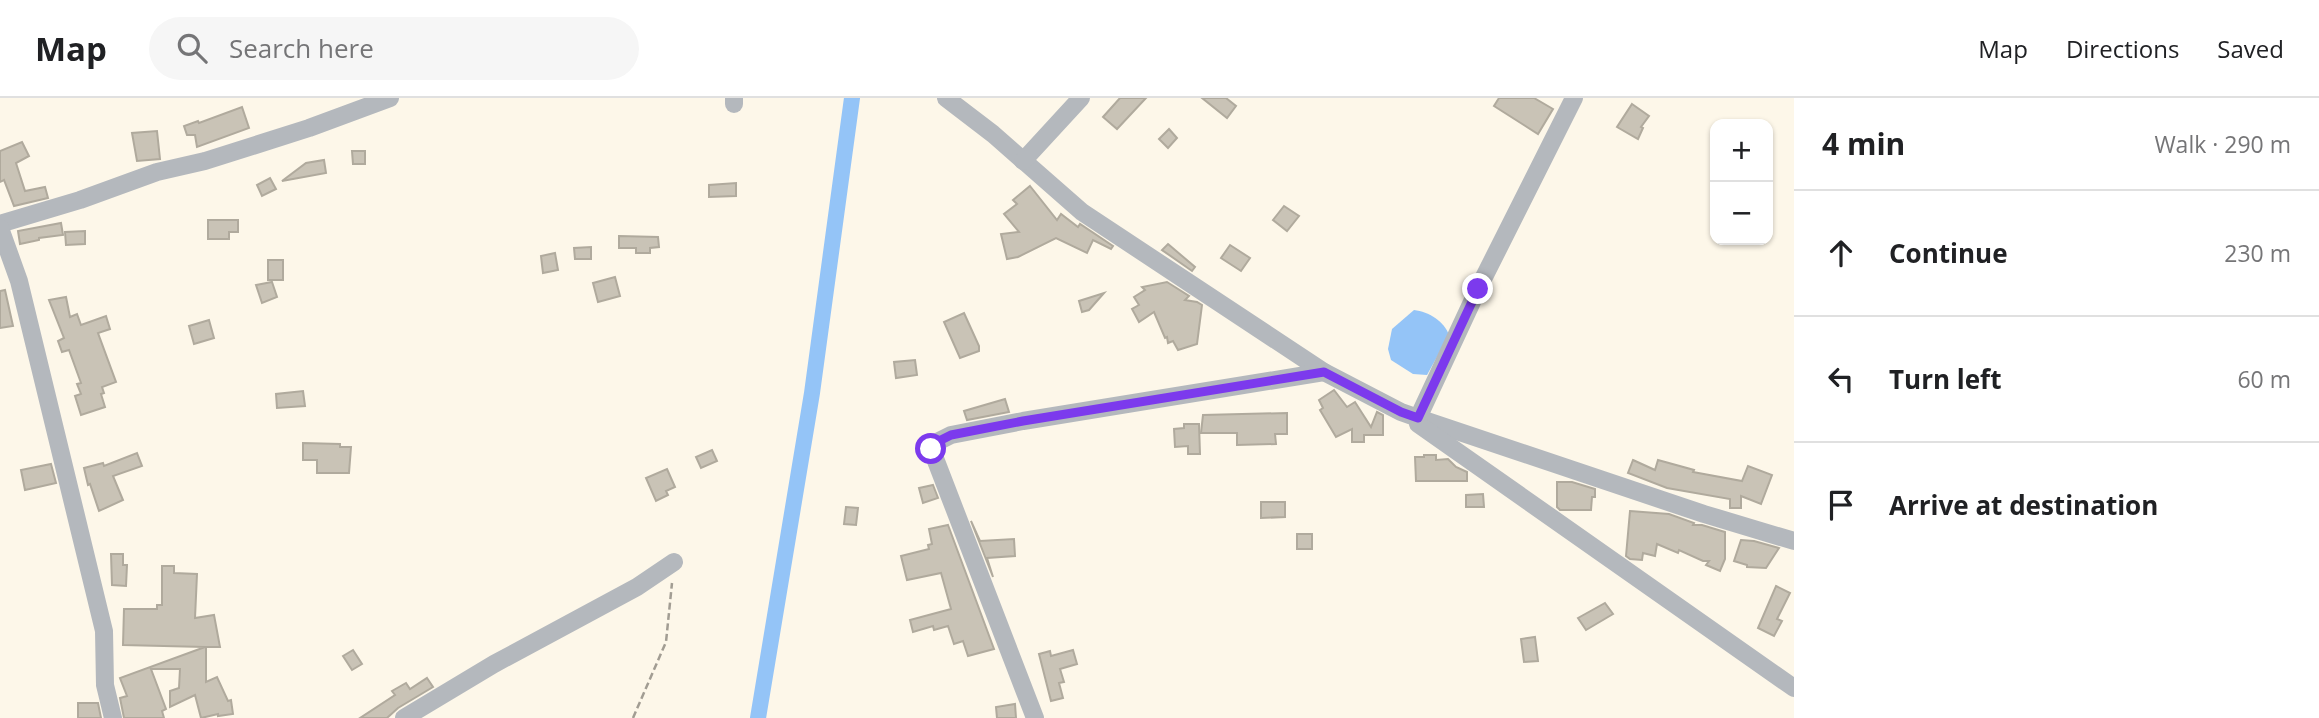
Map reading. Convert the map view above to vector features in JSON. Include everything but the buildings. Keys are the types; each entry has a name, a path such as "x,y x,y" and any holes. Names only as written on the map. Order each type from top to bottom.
{"street":[{"path":"113,718 104,685 104,631 19,281 0,226 157,172 205,161 309,128 390,98"},
{"path":"946,98 1082,212 1324,372 1401,412 1794,688"},
{"path":"1023,161 1081,98"},
{"path":"1418,418 1490,265 1574,98"},
{"path":"1035,718 931,449 937,442 951,435 1324,372"},
{"path":"1401,412 1704,514 1794,541"},
{"path":"404,718 494,664 637,587 674,562"}],"path":[{"path":"633,718 666,642 674,562"}],"water":[{"path":"1414,310 1435,318 1444,325 1449,335 1427,375 1413,374 1391,360 1388,349 1392,329"}],"waterway":[{"path":"758,718 812,393 852,98"}],"route":[{"path":"931,449 937,442 951,435 1117,404 1324,372 1418,418 1478,289"}]}
